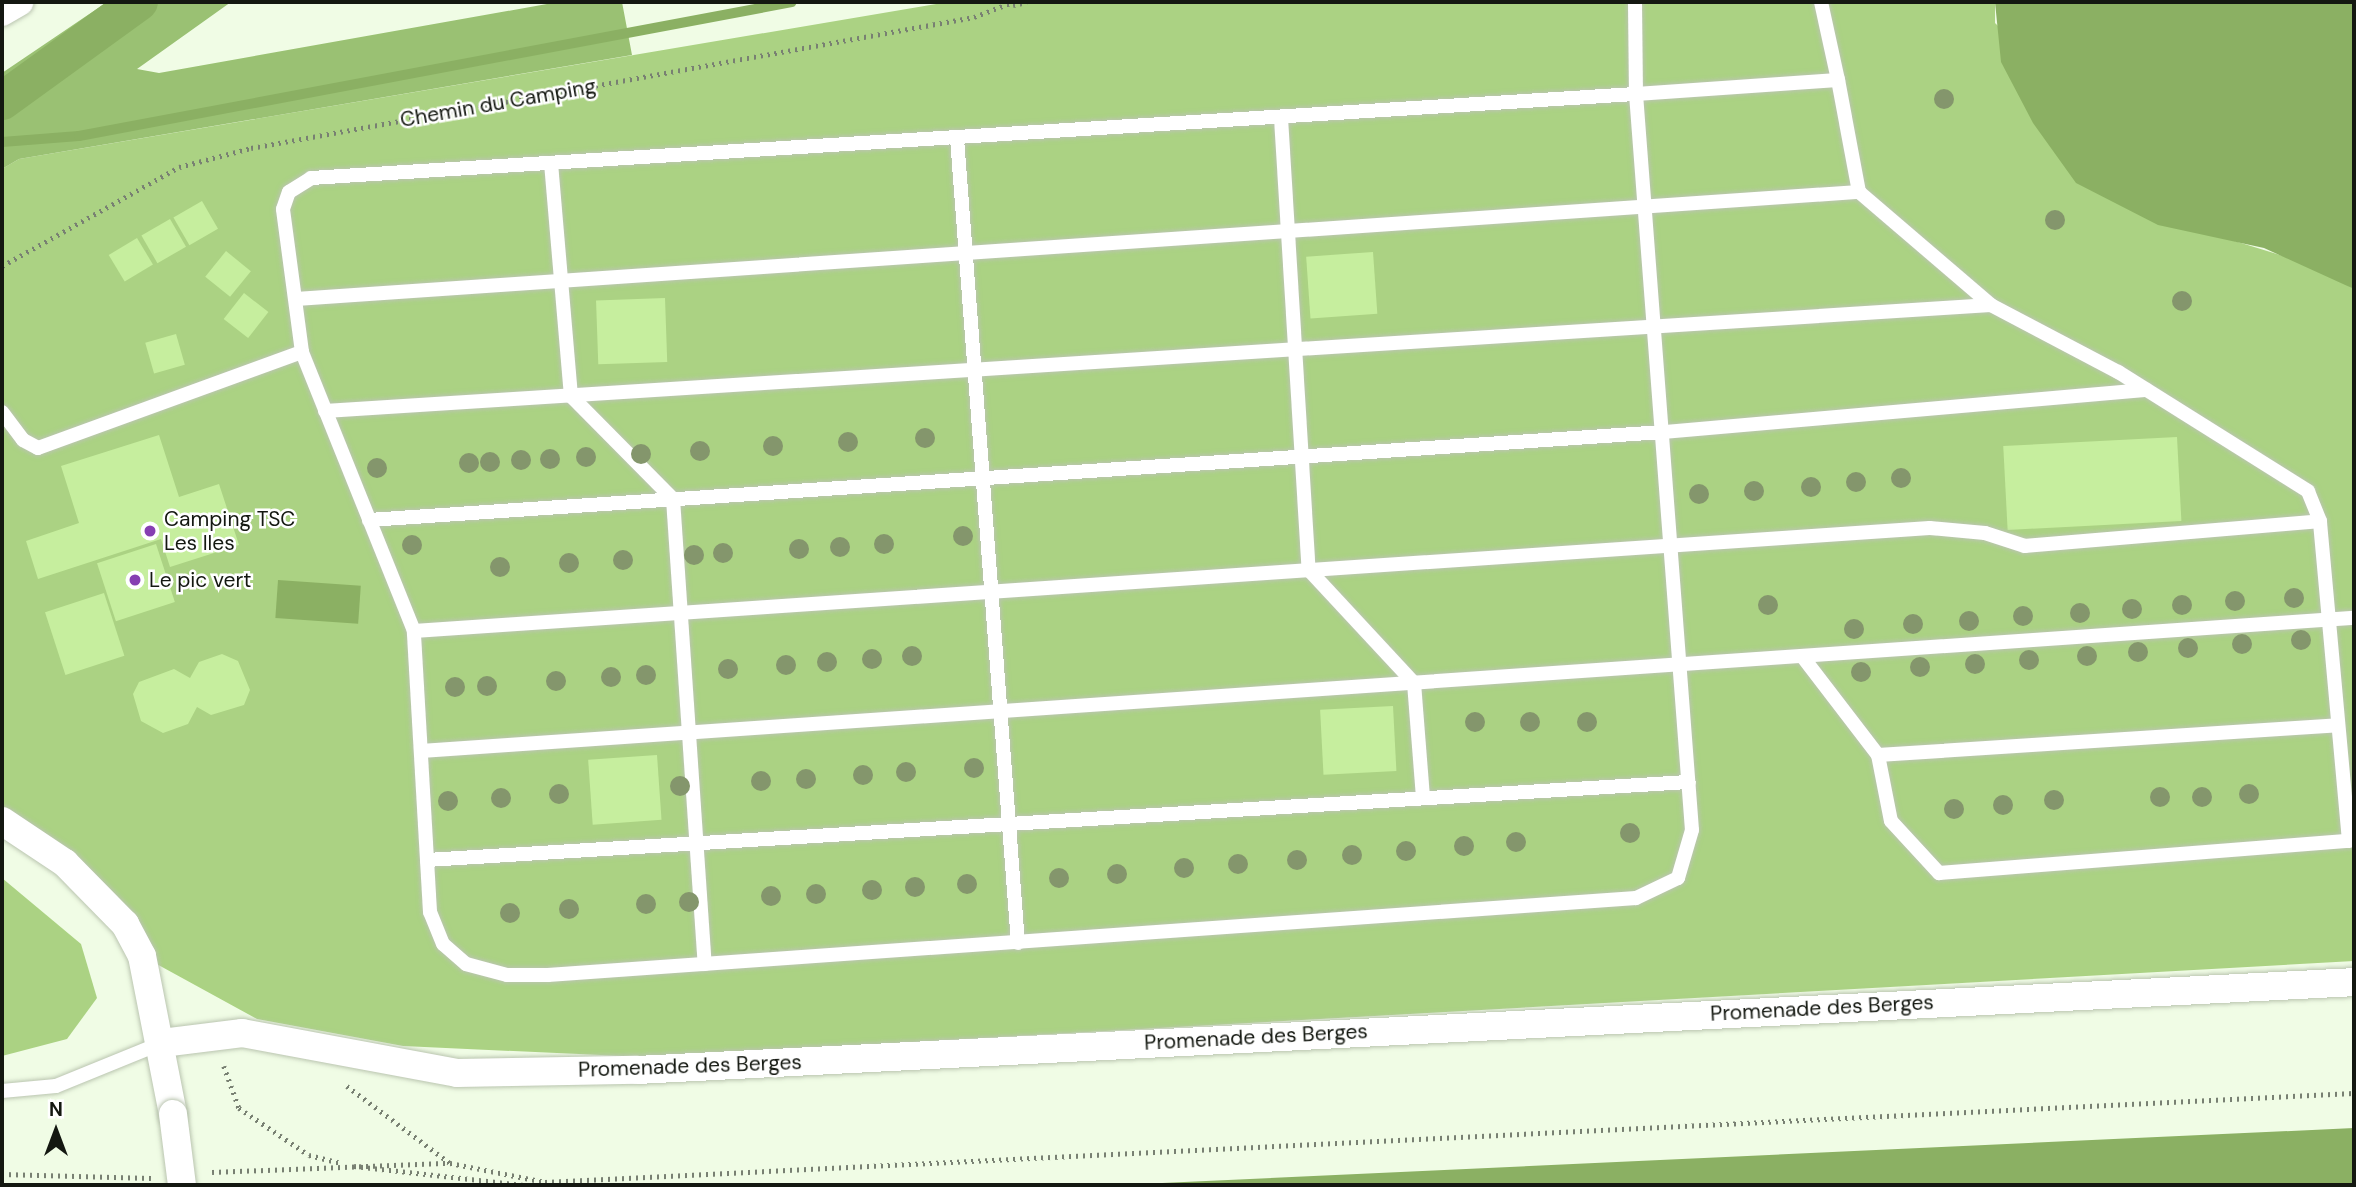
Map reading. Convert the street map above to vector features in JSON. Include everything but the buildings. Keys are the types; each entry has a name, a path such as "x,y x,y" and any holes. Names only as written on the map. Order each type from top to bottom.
{"street":[{"path":"2,821 65,863 125,924 142,956 162,1043 185,1178"},
{"name":"Promenade des Berges","path":"162,1043 242,1033 457,1073 638,1070 2354,982"}],"lane":[{"path":"1635,2 1636,94 1648,206 1692,830 1678,878 1636,898 1018,943 507,975 466,964 443,944 430,912 414,631 302,352 284,209 289,192 311,178 1281,118 1636,94 1838,80"},
{"path":"1802,656 1878,755 1891,821 1939,873 2349,841 2320,521 2308,491 2146,390 1992,306 1859,192 1821,2"},
{"path":"1281,118 1309,570 1413,683 1423,798"},
{"path":"957,138 1018,943"},
{"path":"551,163 571,396 673,499 705,964"},
{"path":"296,299 1859,192"},
{"path":"325,411 1992,306"},
{"path":"2,412 23,440 38,447 302,352"},
{"path":"369,520 1664,432 2146,390"},
{"path":"414,631 1930,528 1985,533 2025,546 2320,521"},
{"path":"421,751 2354,618"},
{"path":"1878,755 2338,725"},
{"path":"427,859 1689,782"},
{"path":"2,1091 56,1086 162,1043"}],"path":[{"name":"Chemin du Camping","path":"2,266 179,167 251,148 1027,2"},
{"path":"214,1036 239,1108 309,1155 384,1174 524,1185"},
{"path":"326,1049 350,1092 450,1163"},
{"path":"2,1174 113,1181 349,1165 450,1163 545,1181 2354,1093"}],"shaded area":[{"path":"107,2 231,2 137,69 159,73 558,2 622,2 632,55 19,159 2,169 2,73"},
{"path":"948,2 1995,2 1995,23 2212,234 2306,263 2354,289 2354,961 644,1057 403,1046 257,1019 142,956 2,821 2,169 19,159"},
{"path":"1995,2 2354,2 2354,289 2264,248 2158,225 2076,183 2033,123 2001,62"},
{"path":"278,580 361,586 358,624 275,618"},
{"path":"2,878 81,944 97,998 67,1039 2,1056"},
{"path":"2354,1128 2354,1185 1118,1185"}],"waterway":[{"path":"2,101 139,2"},
{"path":"2,142 79,136 792,2"}],"place":[{"name":"Camping TSC Les Iles","path":"150,531"},
{"name":"Le pic vert","path":"135,580"}]}
